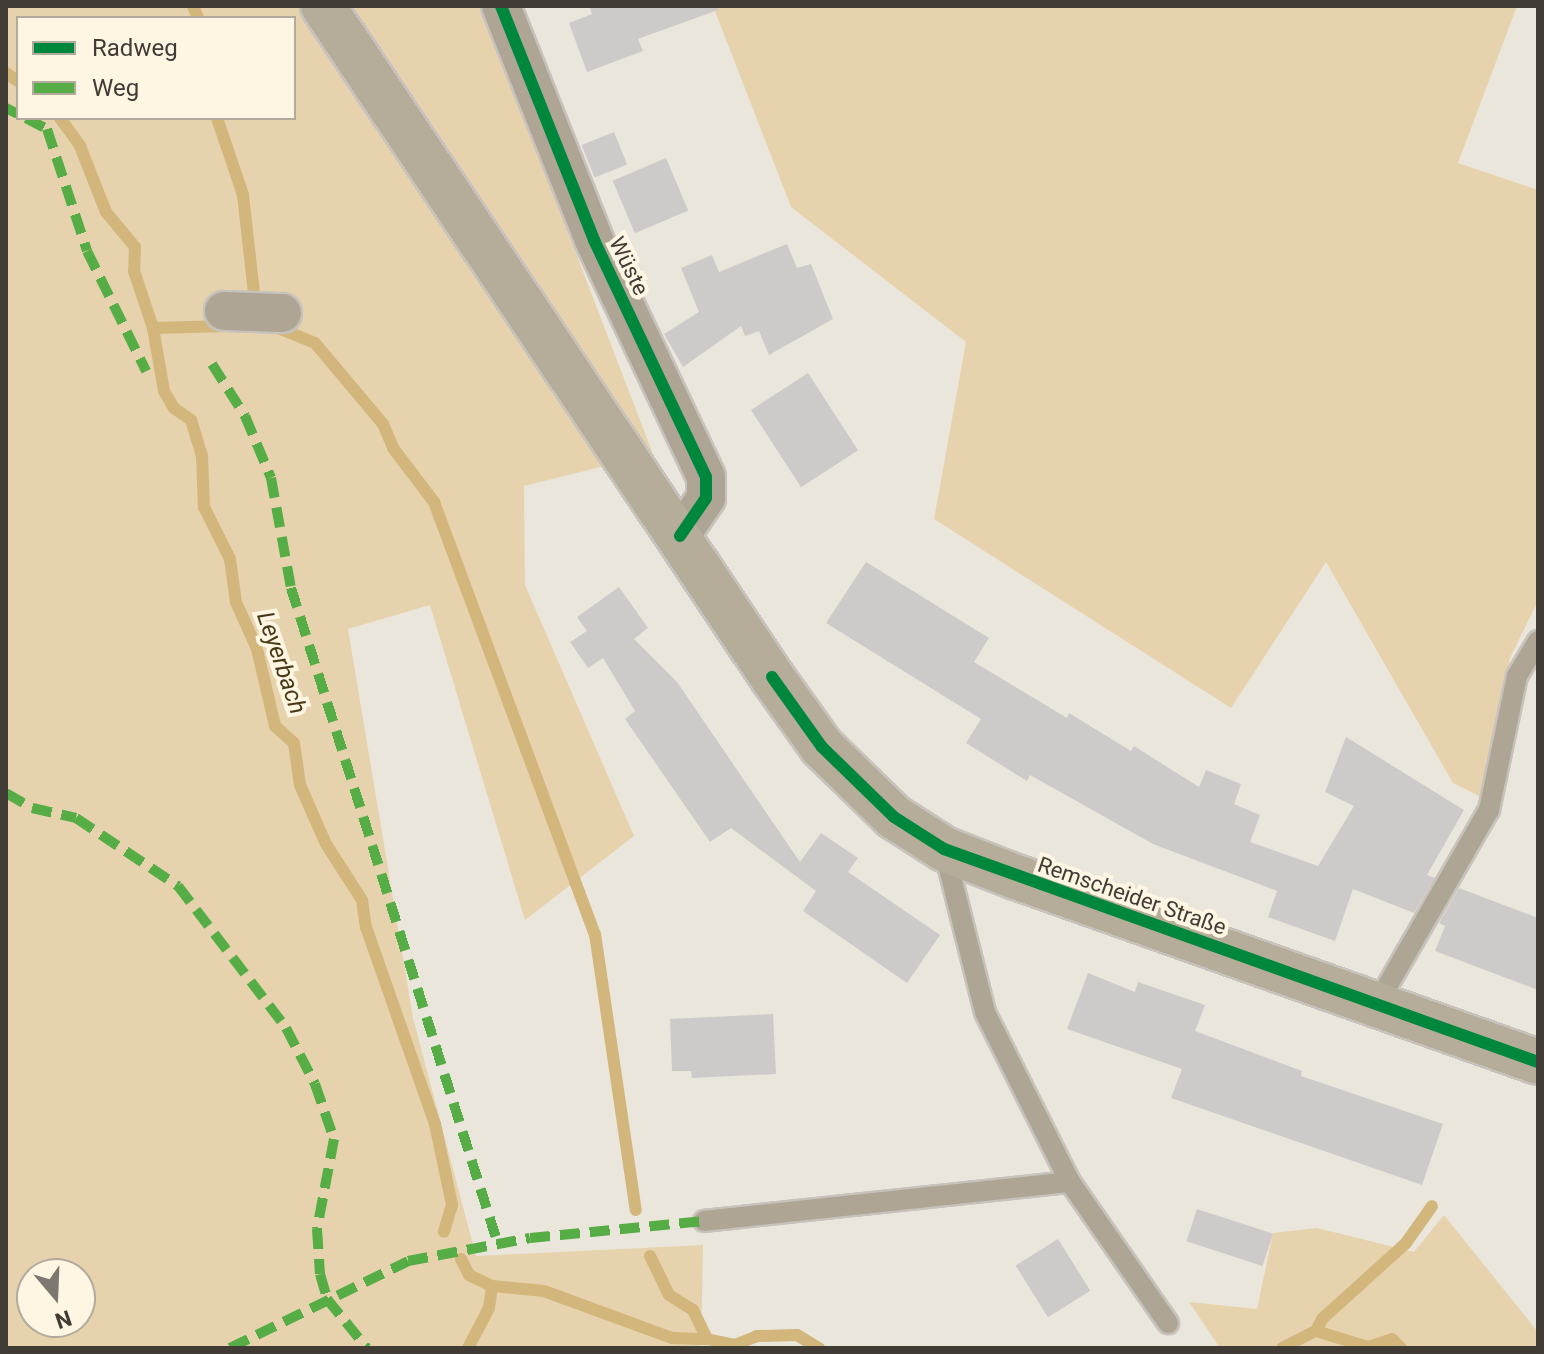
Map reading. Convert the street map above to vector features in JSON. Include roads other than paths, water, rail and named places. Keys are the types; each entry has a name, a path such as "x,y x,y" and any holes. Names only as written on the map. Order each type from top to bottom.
{"main road":[{"name":"Remscheider Straße","path":"323,6 772,677 822,747 894,817 944,849 1378,1002 1538,1062"}],"street":[{"name":"Wüste","path":"501,6 594,240 706,477 706,498 680,536"},
{"path":"224,311 282,313"}],"lane":[{"path":"1378,1002 1489,810 1517,676 1538,641"},
{"path":"944,849 985,1012 1070,1182 1168,1323"},
{"path":"704,1221 1070,1182"}],"waterway":[{"name":"Leyerbach","path":"193,6 197,16"},
{"name":"Leyerbach","path":"6,73 16,80"},
{"name":"Leyerbach","path":"61,120 80,146 106,212 135,247 134,271 153,328 164,391 174,408 191,420 202,456 204,507 230,559 236,602 257,649 275,726 294,743 300,785 326,844 362,900 366,927 435,1124 452,1205 444,1232"},
{"name":"Leyerbach","path":"218,120 243,195 255,302"},
{"path":"153,328 228,326"},
{"name":"Leyerbach","path":"278,328 315,343 383,424 393,448 434,502 595,934 636,1210"},
{"path":"1316,1331 1322,1319 1406,1243 1432,1206"},
{"name":"Leyerbach","path":"650,1256 669,1295 693,1310 707,1339 735,1345 757,1336 797,1335 819,1348"},
{"path":"461,1259 469,1275 492,1286 544,1291 672,1338 707,1339"},
{"path":"468,1348 489,1308 492,1286"},
{"name":"Leyerbach","path":"1282,1348 1316,1331 1368,1347 1392,1339 1401,1348"}]}
